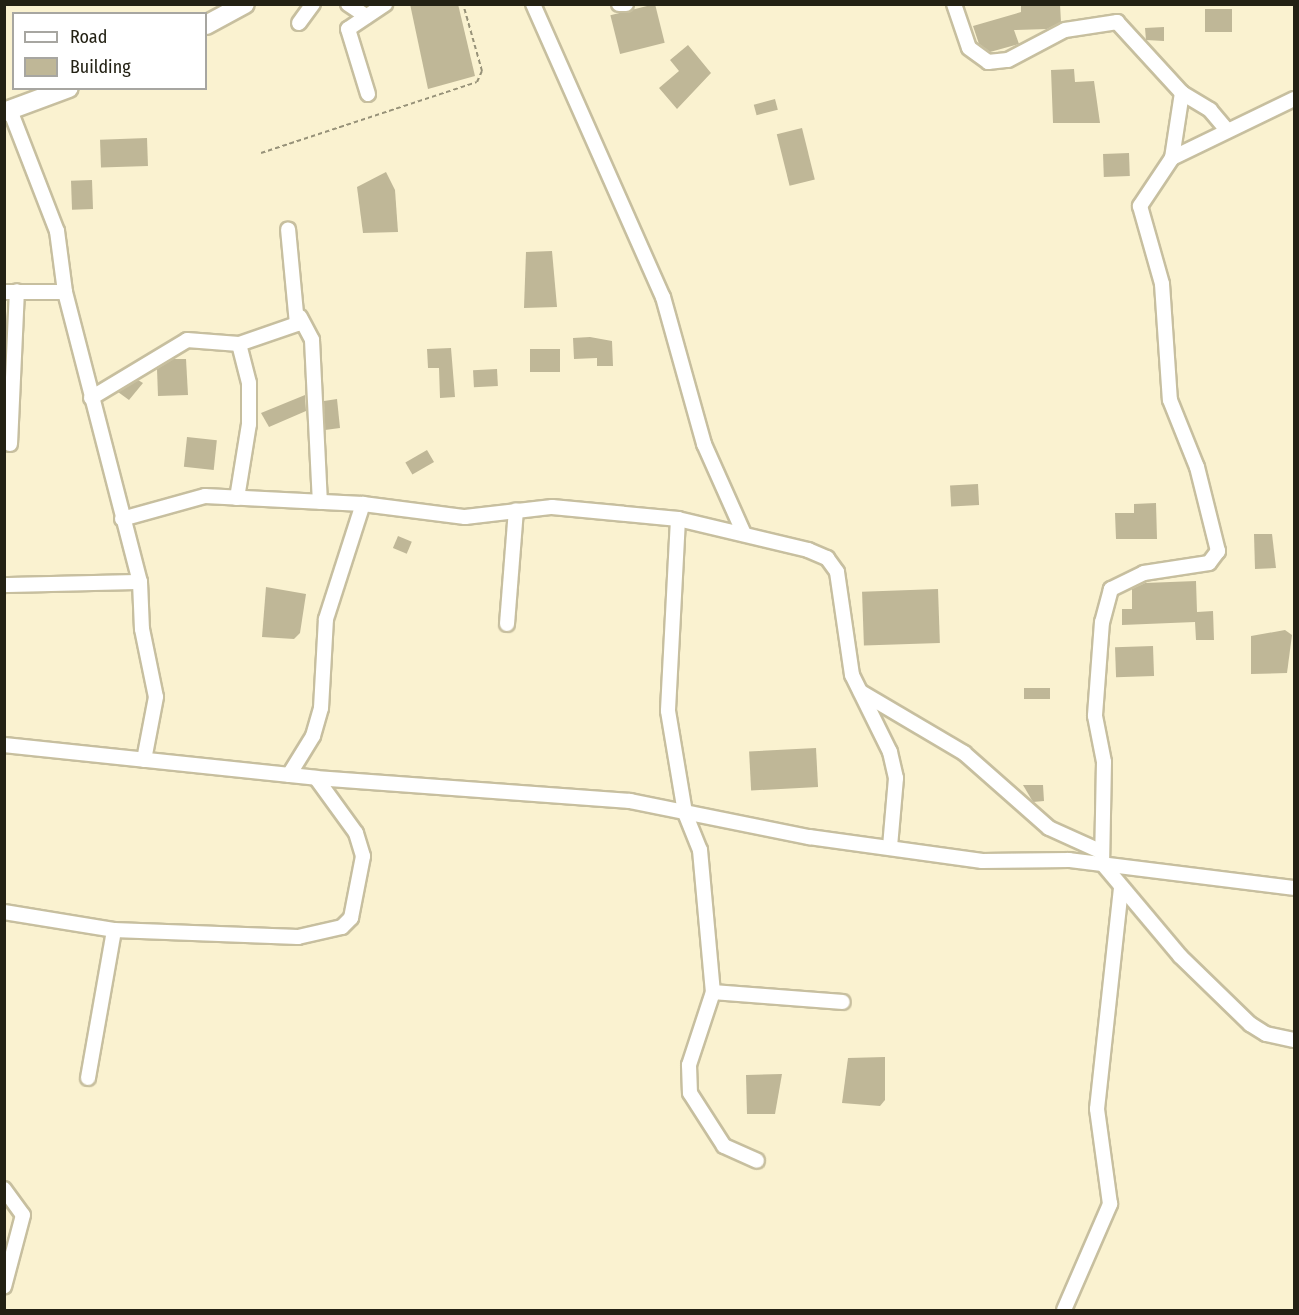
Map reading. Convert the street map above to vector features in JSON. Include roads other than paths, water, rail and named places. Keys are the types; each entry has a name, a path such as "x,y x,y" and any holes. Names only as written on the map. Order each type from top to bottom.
{"street":[{"path":"207,24 245,4"},
{"path":"299,23 313,4"},
{"path":"348,4 366,16"},
{"path":"368,94 348,40 348,29 385,4"},
{"path":"533,4 663,297 704,444 744,534"},
{"path":"619,4 626,4"},
{"path":"954,4 969,48 988,62 1008,60 1065,30 1117,22 1182,93 1210,110 1225,128"},
{"path":"64,90 8,111 57,231 65,292 140,582 142,629 156,697 144,759"},
{"path":"1172,158 1182,93"},
{"path":"1102,857 1104,762 1095,704 1106,597 1130,578 1201,566 1216,558 1218,551 1204,490 1170,399 1162,284 1139,213 1156,177 1172,158 1225,128 1269,115 1294,99"},
{"path":"288,229 300,317 312,340 320,502"},
{"path":"10,444 11,292 65,292"},
{"path":"91,398 187,340 239,344 288,330 300,317"},
{"path":"237,498 249,413 249,383 239,344"},
{"path":"122,519 204,496 363,504 465,517 516,510 592,508 678,519 808,550 827,558 837,572 849,660 861,693 890,752 896,778 890,847"},
{"path":"289,775 313,736 321,708 326,619 363,504"},
{"path":"507,624 516,510"},
{"path":"678,519 668,711 685,813 700,850 713,992 689,1065 690,1093 724,1146 758,1161"},
{"path":"4,585 140,582"},
{"path":"861,693 964,753 1049,828 1102,857 1121,889 1250,1024 1294,1040"},
{"path":"4,745 316,778 552,794 657,804 685,813 982,861 1102,857 1294,888"},
{"path":"4,912 114,930 298,937 342,927 351,918 363,856 356,832 316,778"},
{"path":"1064,1311 1110,1204 1097,1109 1121,889"},
{"path":"88,1078 114,930"},
{"path":"713,992 843,1002"},
{"path":"4,1189 22,1215 4,1287"}]}
